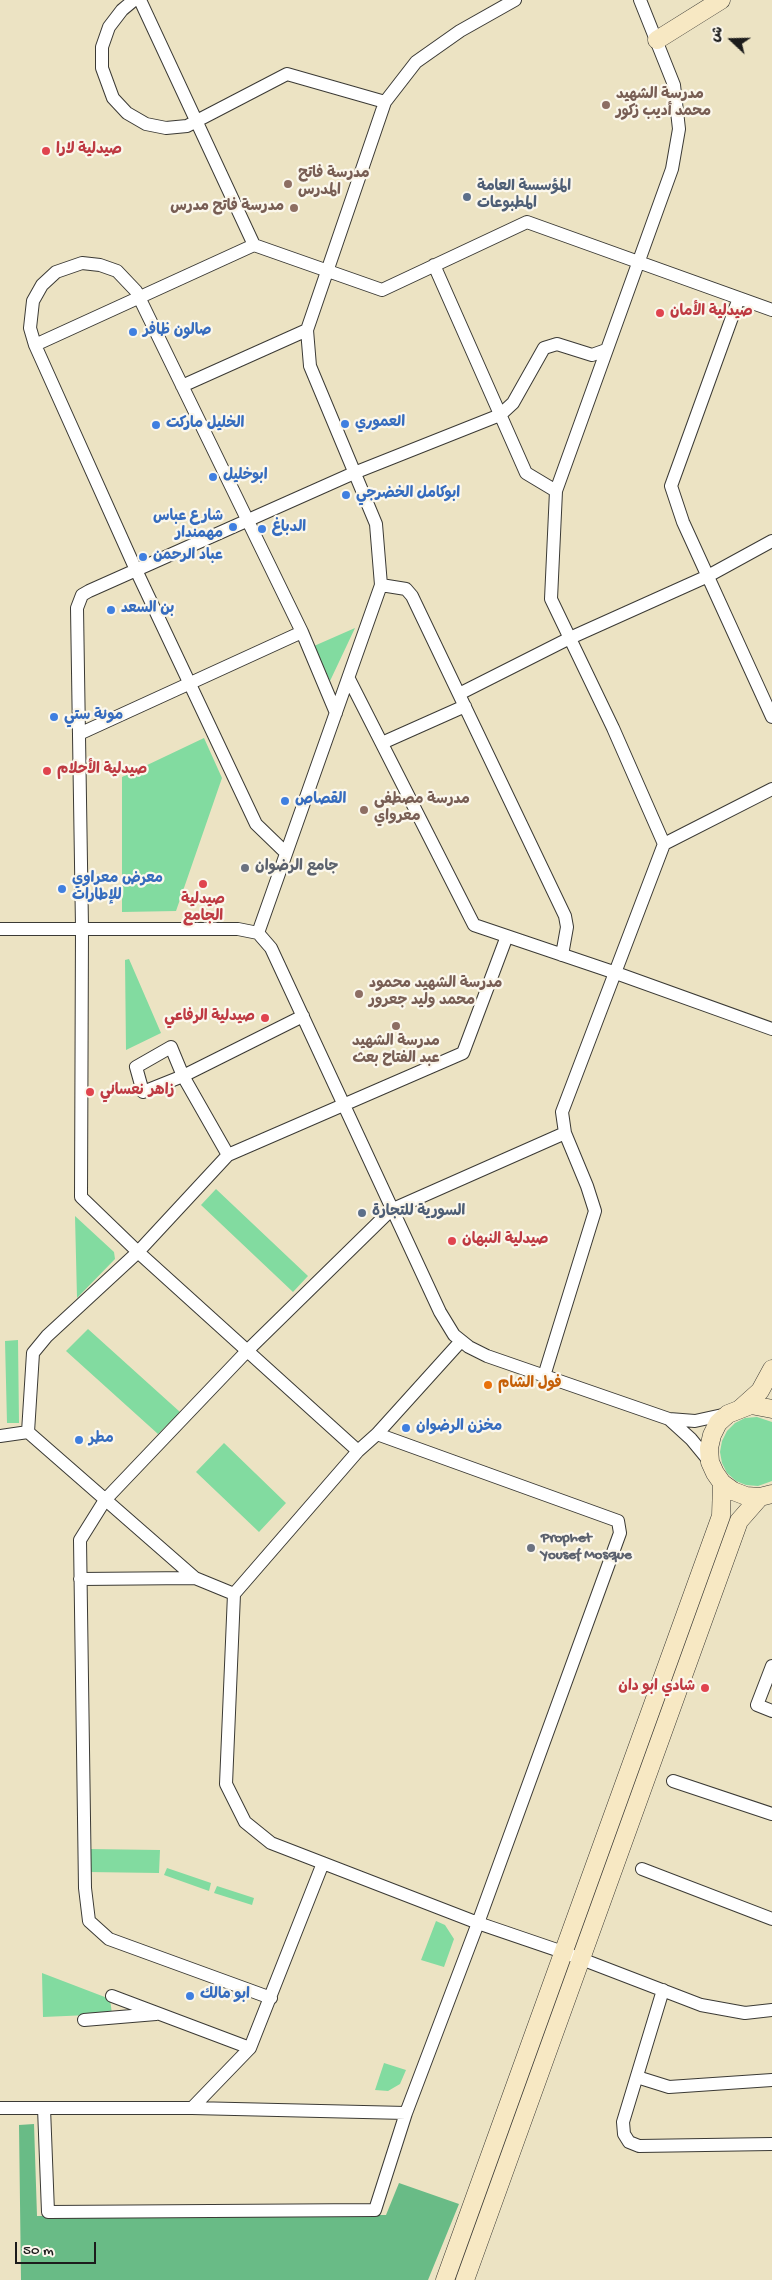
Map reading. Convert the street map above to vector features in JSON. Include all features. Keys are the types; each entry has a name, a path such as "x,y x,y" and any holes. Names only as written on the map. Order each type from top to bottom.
{"street":[{"path":"134,0 115,18 105,36 102,68 108,88 123,110 146,124 166,128 197,122 287,74 385,102"},
{"path":"140,0 254,245"},
{"path":"258,934 381,585 376,524 310,366 307,330 385,102 416,62 460,31 515,0"},
{"path":"640,0 674,85 679,130 672,169 556,491 551,599 614,728 664,844"},
{"path":"657,40 720,0"},
{"path":"35,345 254,245 382,290 527,222 772,310"},
{"path":"286,853 256,824 136,570 35,345 29,318 33,300 42,284 64,268 82,264 108,267 130,283 140,298 302,632 336,713"},
{"path":"434,266 526,473 556,491"},
{"path":"739,298 671,486 683,522 772,717"},
{"path":"182,386 307,330"},
{"path":"358,1451 138,1252 81,1197 82,927 77,608 82,595 136,570 354,472 500,415 513,403 544,348 557,344 592,355 606,350"},
{"path":"459,694 570,638 708,576 772,541"},
{"path":"381,585 406,589 412,596 565,916 567,928 562,955"},
{"path":"79,734 302,632"},
{"path":"349,679 474,926 616,973 772,1029"},
{"path":"382,743 465,706"},
{"path":"544,1376 595,1211 587,1186 565,1133 562,1112 664,844 772,789"},
{"path":"0,929 82,927 238,929 258,934 271,948 444,1320 461,1341 478,1352 669,1420 695,1421 757,1406 772,1409"},
{"path":"28,1432 33,1353 46,1336 138,1252 228,1155 464,1053 506,936"},
{"path":"228,1155 183,1076 302,1016"},
{"path":"271,1998 109,1939 90,1921 85,1888 80,1540 105,1500 248,1350 392,1210 565,1133"},
{"path":"461,1341 376,1434 358,1451 234,1594 226,1784 245,1822 271,1842 478,1924 563,1952 710,2007 745,2013 772,2010"},
{"path":"710,1462 709,1448 712,1435 718,1424 760,1390 772,1369"},
{"path":"669,1420 691,1439 710,1462 722,1483 733,1491 746,1496 766,1495"},
{"path":"0,1436 28,1432 195,1578 234,1594"},
{"path":"44,2108 48,2212 375,2210 406,2113 478,1924 620,1533 618,1521 376,1434"},
{"path":"445,2280 721,1516 722,1483"},
{"path":"465,2280 739,1521 766,1495"},
{"path":"80,1579 195,1578"},
{"path":"772,1666 757,1705 772,1712"},
{"path":"673,1781 772,1814"},
{"path":"192,2108 250,2048 322,1863"},
{"path":"642,1869 772,1919"},
{"path":"663,1990 623,2122 624,2134 629,2142 639,2146 772,2144"},
{"path":"112,1996 250,2048"},
{"path":"84,2020 160,2014"},
{"path":"637,2077 669,2087 772,2080"},
{"path":"0,2108 192,2108 406,2113"}],"green space":[{"path":"355,628 330,681 314,646"},
{"path":"204,738 222,778 176,911 122,912 122,777"},
{"path":"129,959 161,1033 126,1050 125,960"},
{"path":"216,1189 308,1276 293,1292 201,1205"},
{"path":"75,1216 114,1252 115,1259 77,1298"},
{"path":"88,1329 180,1412 158,1434 66,1351"},
{"path":"18,1340 19,1423 7,1423 5,1341"},
{"path":"757,1417 772,1422 772,1481 758,1486 746,1485 736,1481 727,1473 722,1463 720,1452 722,1441 727,1431 735,1423 745,1418"},
{"path":"224,1443 286,1503 259,1532 196,1472"},
{"path":"89,1849 160,1850 159,1873 88,1872"},
{"path":"167,1868 211,1883 209,1891 164,1875"},
{"path":"217,1886 254,1898 252,1905 214,1893"},
{"path":"436,1921 445,1925 454,1939 444,1967 421,1960"},
{"path":"42,1973 110,1999 112,2014 43,2017"},
{"path":"384,2063 406,2070 400,2084 388,2091 375,2090"},
{"path":"34,2124 37,2216 386,2215 399,2183 459,2204 428,2280 21,2280 19,2125"}],"place":[{"name":"مدرسة الشهيد محمد أديب زكور","path":"606,105"},
{"name":"صيدلية لارا","path":"46,151"},
{"name":"مدرسة فاتح المدرس","path":"288,184"},
{"name":"المؤسسة العامة المطبوعات","path":"467,197"},
{"name":"مدرسة فاتح مدرس","path":"294,208"},
{"name":"صيدلية الأمان","path":"660,313"},
{"name":"صالون ظافر","path":"133,332"},
{"name":"العموري","path":"345,424"},
{"name":"الخليل ماركت","path":"156,425"},
{"name":"ابوخليل","path":"213,477"},
{"name":"ابوكامل الخضرجي","path":"346,495"},
{"name":"شارع عباس مهمندار","path":"233,527"},
{"name":"الدباغ","path":"262,529"},
{"name":"عباد الرحمن","path":"143,557"},
{"name":"بن السعد","path":"111,610"},
{"name":"مونة ستي","path":"54,717"},
{"name":"صيدلية الأحلام","path":"47,771"},
{"name":"القصاص","path":"285,801"},
{"name":"مدرسة مصطفى معرواي","path":"364,810"},
{"name":"جامع الرضوان","path":"245,868"},
{"name":"صيدلية الجامع","path":"203,884"},
{"name":"معرض معراوي للإطارات","path":"62,889"},
{"name":"مدرسة الشهيد محمود محمد وليد جعرور","path":"359,994"},
{"name":"صيدلية الرفاعي","path":"265,1018"},
{"name":"مدرسة الشهيد عبد الفتاح بعث","path":"396,1026"},
{"name":"زاهر نعساني","path":"90,1092"},
{"name":"السورية للتجارة","path":"362,1213"},
{"name":"صيدلية النبهان","path":"452,1241"},
{"name":"فول الشام","path":"488,1385"},
{"name":"مخزن الرضوان","path":"406,1428"},
{"name":"مطر","path":"79,1440"},
{"name":"Prophet Yousef Mosque","path":"531,1548"},
{"name":"شادي ابو دان","path":"705,1688"},
{"name":"ابو مالك","path":"190,1996"}]}
